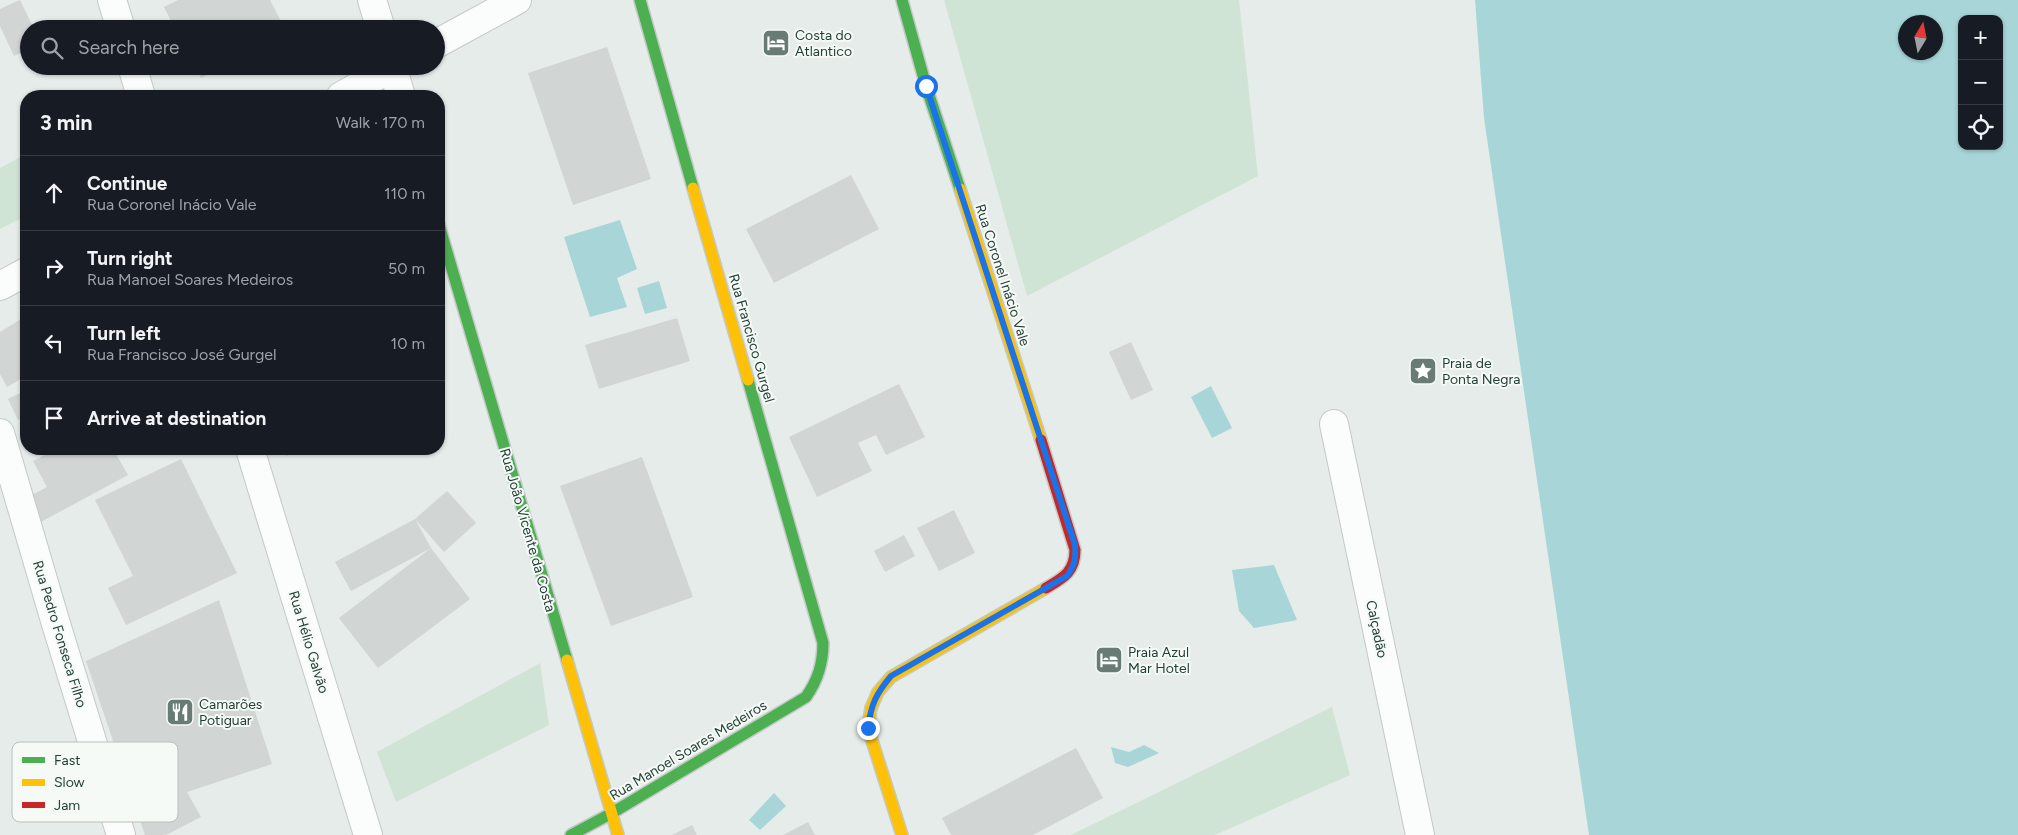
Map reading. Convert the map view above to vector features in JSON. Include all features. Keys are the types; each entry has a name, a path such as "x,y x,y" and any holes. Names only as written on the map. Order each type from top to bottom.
{"street":[{"path":"112,0 118,20"},
{"path":"372,0 378,20"},
{"path":"445,39 517,0"},
{"name":"Rua Francisco Gurgel","path":"640,0 823,643 821,672 816,684"},
{"name":"Rua Coronel Inácio Vale","path":"902,0 926,86 1075,545 1076,558 1073,568 1067,576 891,676 878,692 871,708 868,728 902,835"},
{"path":"135,75 139,90"},
{"path":"352,90 379,75"},
{"path":"395,75 399,90"},
{"name":"Rua João Vicente da Costa","path":"445,245 618,835"},
{"path":"0,286 20,275"},
{"name":"Calçadão","path":"1334,424 1420,835"},
{"name":"Rua Pedro Fonseca Filho","path":"0,433 92,742"},
{"name":"Rua Hélio Galvão","path":"252,455 368,835"},
{"name":"Rua Manoel Soares Medeiros","path":"571,835 612,813 806,697 816,684"},
{"name":"Rua Pedro Fonseca Filho","path":"117,822 121,835"}],"green space":[{"path":"944,0 1239,0 1258,176 1027,296"},
{"path":"20,157 20,219 0,229 0,168"},
{"path":"540,663 549,725 396,802 377,752"},
{"path":"1332,707 1350,775 1215,835 1071,835"}],"water":[{"path":"1475,0 2018,0 2018,835 1589,835 1484,118"},
{"path":"620,220 637,269 617,278 627,307 590,317 564,237"},
{"path":"659,281 667,308 645,314 637,288"},
{"path":"1211,386 1232,428 1212,438 1191,397"},
{"path":"1274,565 1297,620 1254,628 1239,611 1232,570"},
{"path":"1144,745 1159,753 1128,767 1115,763 1111,747 1129,752"},
{"path":"774,793 786,806 760,830 749,820"}],"building":[{"path":"20,0 30,20 20,20 20,53 14,56 0,26 0,9"},
{"path":"178,0 270,0 280,20 170,20 164,7"},
{"path":"607,47 651,179 573,205 528,73"},
{"path":"851,175 879,229 774,283 746,229"},
{"path":"677,318 690,361 599,389 585,345"},
{"path":"20,320 20,379 7,387 0,374 0,332"},
{"path":"1131,342 1153,390 1131,400 1109,352"},
{"path":"899,384 925,437 886,455 876,435 858,443 872,471 817,497 789,437"},
{"path":"20,393 20,419 18,420 8,399"},
{"path":"44,455 116,455 128,475 37,524 23,500 47,487 33,461"},
{"path":"642,457 693,597 611,626 560,486"},
{"path":"181,459 237,573 126,625 108,588 133,576 95,500"},
{"path":"447,491 476,523 444,552 415,519"},
{"path":"954,510 975,553 939,571 917,528"},
{"path":"415,519 431,548 351,591 335,562"},
{"path":"904,535 915,556 885,572 874,551"},
{"path":"431,548 470,599 378,668 339,618"},
{"name":"Camarões Potiguar","path":"219,600 272,764 187,792 201,817 166,835 145,835 141,822 178,822 178,742 113,742 86,661"},
{"path":"1076,748 1103,798 1033,835 951,835 942,818"},
{"path":"808,822 815,835 783,835"},
{"path":"692,825 697,835 672,835"}],"traffic: fast":[{"path":"640,0 693,188"},
{"path":"902,0 926,86 960,189"},
{"path":"445,245 567,660"},
{"path":"571,835 612,813 806,697 817,678 821,665 823,643 748,380"}],"traffic: slow":[{"path":"693,188 748,380"},
{"path":"960,189 1041,440"},
{"path":"902,835 868,728 871,708 878,692 891,677 1046,588"},
{"path":"567,660 618,835"}],"traffic: jam":[{"path":"1041,440 1075,550 1073,564 1067,574 1046,588"}],"place":[{"name":"Costa do Atlantico","path":"776,43"},
{"name":"Praia de Ponta Negra","path":"1423,371"},
{"name":"Praia Azul Mar Hotel","path":"1109,660"},
{"name":"Camarões Potiguar","path":"180,712"}],"route":[{"path":"868,728 871,708 878,692 891,676 1067,576 1073,568 1076,558 1075,545 926,86"}]}
